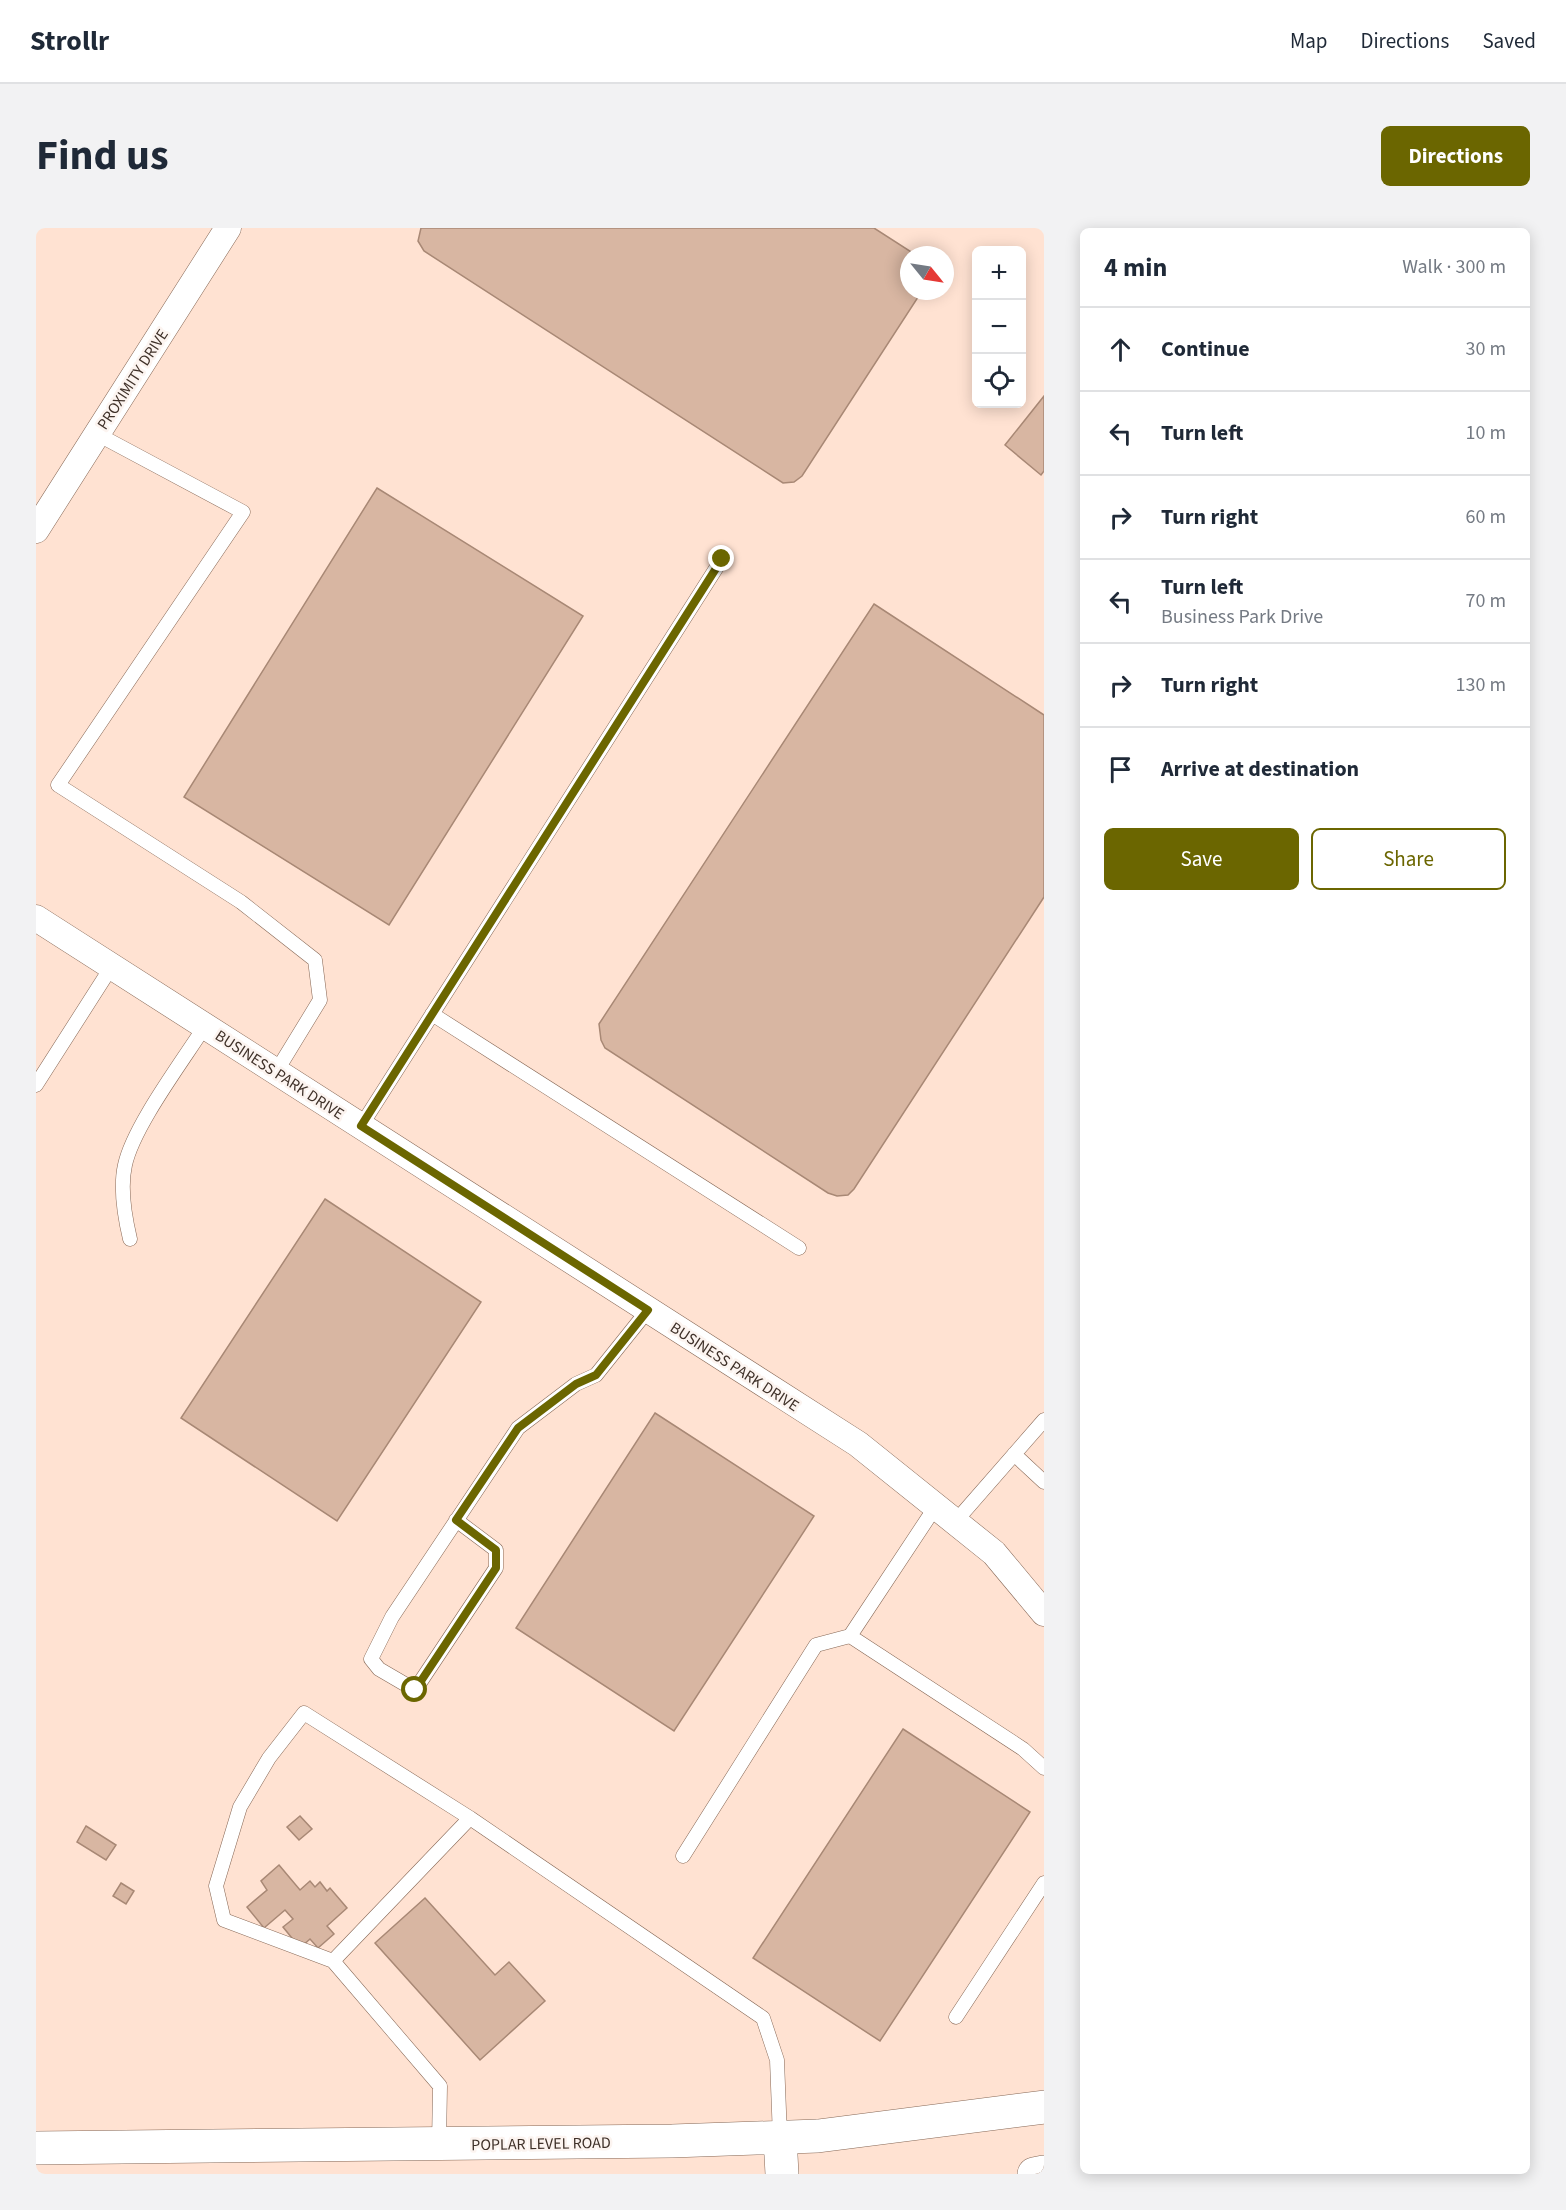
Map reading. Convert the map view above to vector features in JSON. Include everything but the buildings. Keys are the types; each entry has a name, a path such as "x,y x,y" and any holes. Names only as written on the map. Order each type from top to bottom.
{"main road":[{"name":"POPLAR LEVEL ROAD","path":"36,2148 439,2144 818,2136 1044,2107"},
{"path":"780,2137 782,2174"},
{"path":"1034,2174 1044,2172"}],"street":[{"name":"PROXIMITY DRIVE","path":"36,530 228,228"},
{"name":"BUSINESS PARK DRIVE","path":"36,918 858,1444 994,1553 1044,1613"}],"lane":[{"path":"97,434 243,512 58,785 241,902 315,960 320,1000 276,1072"},
{"path":"361,1126 722,559"},
{"path":"36,1085 112,966"},
{"path":"432,1014 799,1248"},
{"path":"130,1239 126,1223 124,1168 131,1143 205,1026"},
{"path":"456,1520 496,1550 496,1568 415,1690 379,1669 371,1659 392,1617 456,1520 518,1428 576,1384 596,1375 648,1310"},
{"path":"955,1522 1044,1420"},
{"path":"1014,1454 1044,1482"},
{"path":"683,1856 816,1645 850,1636 936,1506"},
{"path":"850,1636 1023,1749 1044,1768"},
{"path":"439,2144 440,2086 333,1961 224,1920 216,1886 240,1807 268,1758 304,1713 470,1818 763,2018 777,2060 780,2137"},
{"path":"333,1961 470,1818"},
{"path":"956,2018 1044,1883"}],"route":[{"path":"415,1690 428,1674 496,1568 496,1550 456,1520 518,1428 576,1384 596,1375 648,1310 361,1126 722,559"}]}
